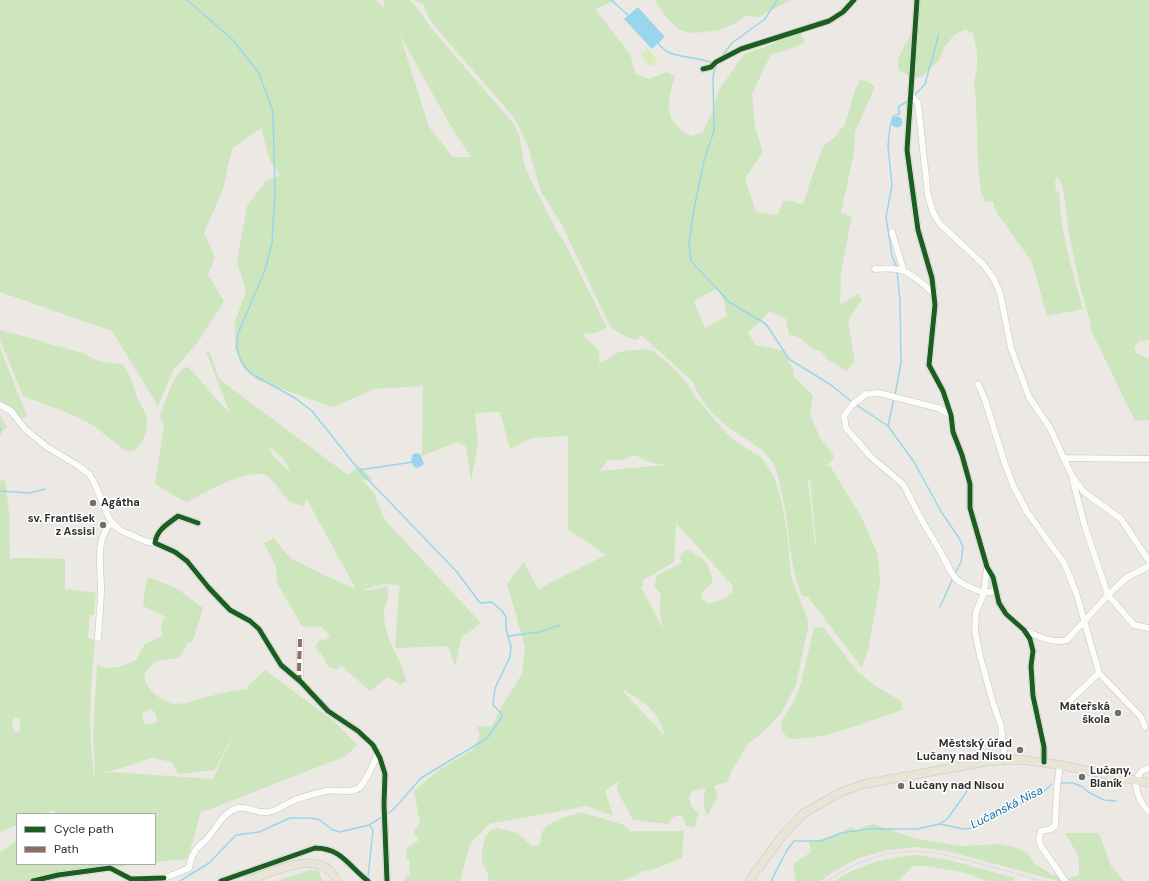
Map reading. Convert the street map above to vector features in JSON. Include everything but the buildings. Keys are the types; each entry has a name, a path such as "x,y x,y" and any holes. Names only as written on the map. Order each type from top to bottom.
{"main road":[{"path":"749,881 783,835 804,813 841,792 864,784 984,762 1005,760 1044,762 1149,783"},
{"path":"248,881 283,868 306,863 322,865 328,868 333,872 337,881"}],"street":[{"path":"703,69 741,49 829,21 843,12 854,0"},
{"path":"917,0 907,150 918,230 932,278 934,294 935,305 929,365 943,391 951,415 953,432 962,455 970,484 970,508 987,567 993,577 999,602 1006,614 1024,630 1030,638 1033,651 1033,696 1044,747 1044,762"},
{"path":"910,94 918,102 928,196 933,212 940,224 983,264 994,279 1000,293 1011,348 1029,397 1050,428 1072,476 1084,492 1122,518 1149,561"},
{"path":"892,232 903,269"},
{"path":"875,268 903,269 934,294"},
{"path":"978,384 985,400 1004,464 1013,486 1027,512 1064,563 1076,592 1099,673 1141,717 1145,727"},
{"path":"951,415 938,408 878,393 866,394 853,404 844,416 846,428 850,434 870,457 903,484 954,576 965,585 984,593 996,591"},
{"path":"0,405 11,411 25,429 47,447 89,474 112,522 122,531 148,542 155,543 174,552 187,561 209,588 230,610 250,620 259,628 281,665 328,711 358,731 373,745 378,753 385,774 384,804 387,881"},
{"path":"1063,458 1149,459"},
{"path":"1072,476 1085,527 1108,595 1134,625 1149,628"},
{"path":"155,543 156,535 161,529 178,516 198,523"},
{"path":"98,638 101,592 100,546 107,526 112,522"},
{"path":"1024,630 1044,639 1060,642 1067,640 1108,595 1126,578 1149,566"},
{"path":"987,567 984,593 976,612 975,631 980,656 1001,726 1005,760"},
{"path":"300,639 300,682"},
{"path":"1065,705 1099,673"},
{"path":"33,881 58,875 110,868 131,879 163,879 188,868 197,848 220,820 237,808 243,808 254,812 268,812 311,794 331,790 352,790 359,787 363,783 378,753"},
{"path":"1060,765 1055,826 1052,829 1041,831 1039,840 1041,846 1065,881"},
{"path":"1149,768 1142,771 1135,780 1138,796 1149,812"},
{"path":"221,881 315,848 329,849 345,859 362,877 368,881"}],"green space":[{"path":"0,0 375,0 385,8 383,0 410,0 420,11 431,28 513,123 519,134 524,163 528,174 607,326 599,332 582,334 598,350 600,359 599,364 619,352 643,349 653,351 668,363 687,383 694,395 726,433 736,442 761,457 772,473 782,504 787,532 791,577 808,620 808,628 796,684 789,699 781,713 764,731 748,744 732,770 727,782 714,786 718,795 708,815 706,814 703,800 705,788 693,791 689,796 691,806 699,814 695,828 686,826 683,817 677,815 672,818 668,824 633,820 617,790 619,781 605,791 613,816 587,806 489,824 470,844 460,881 404,881 404,879 410,874 409,859 406,859 407,848 419,840 413,832 420,823 414,791 439,770 474,749 480,735 477,727 492,726 522,674 525,647 507,584 524,562 538,589 606,555 568,529 568,436 532,438 510,449 500,412 475,413 478,445 471,481 466,447 458,442 422,456 423,386 374,389 333,407 257,380 243,368 235,348 235,322 246,291 237,262 247,206 266,181 280,175 270,161 261,128 232,149 223,189 204,233 215,257 208,275 224,301 198,342 174,369 158,406 112,331 0,292","holes":["400,35 458,138 471,157 453,157 429,127","635,455 642,459 664,465 600,471 608,460 622,460","676,523 732,585 733,592 712,603 708,603 701,598 702,592 713,580 707,563 699,556 694,555 691,551 685,550 681,554 680,559 682,563 657,575 654,587 661,594 660,607 663,629 641,587 644,585 642,581 674,562","623,689 643,702 652,710 661,724 665,736 623,691"]},
{"path":"414,0 616,0 595,9 630,54 636,74 649,79 667,72 675,76 670,94 669,110 675,124 691,136 703,132 713,110 719,90 744,54 763,48 800,31 805,42 788,50 771,54 752,94 755,127 763,152 745,178 756,212 778,215 783,201 803,204 824,145 834,138 845,124 856,88 860,80 869,82 875,87 855,132 854,152 841,213 852,216 841,272 840,303 838,306 858,294 862,299 848,321 855,362 846,371 827,359 821,351 812,348 794,335 789,335 786,319 770,311 748,333 756,345 785,351 788,361 793,368 794,377 813,395 810,414 820,438 835,457 825,467 830,466 862,518 878,555 880,584 869,646 862,668 808,597 802,596 798,587 793,569 785,508 779,479 773,463 764,452 720,420 699,395 693,382 640,334 639,339 635,340 613,329 607,320 562,225 540,190 528,146 517,123 432,23 424,8 424,5","holes":["716,289 721,294 727,316 705,328 694,301","810,479 816,543 815,544 808,481"]},
{"path":"655,0 791,0 759,17 745,16 734,24 719,30 695,33 679,30 664,15"},
{"path":"918,0 1149,0 1149,340 1140,341 1134,348 1136,353 1149,359 1149,420 1135,421 1090,328 1091,325 1081,290 1069,234 1063,187 1057,176 1055,182 1056,191 1059,193 1062,223 1071,266 1083,309 1047,316 1032,262 997,213 994,207 994,202 985,201 981,191 978,166 974,82 977,68 977,52 973,33 965,29 953,36 944,48 939,60 922,77 911,77 898,70 898,59 912,31"},
{"path":"648,49 658,62 650,67 641,54"},
{"path":"0,330 83,353 99,361 121,364 130,376 147,419 145,435 140,446 131,451 126,451 91,424 68,413 23,396 0,340"},
{"path":"0,348 27,416 21,419 0,403"},
{"path":"206,352 210,352 219,379 348,475 359,466 373,479 362,480 374,493 384,519 481,623 461,638 455,667 448,646 395,648 399,590 401,588 399,585 382,584 362,590 373,590 386,586 388,589 384,612 386,629 407,681 400,685 388,677 370,691 343,666 341,665 338,669 328,666 315,646 321,639 325,640 330,636 322,627 302,626 277,583 276,567 264,543 274,538 292,559 356,589 306,498 304,506 291,502 284,497 270,478 259,474 249,475 226,482 214,487 187,503 155,484 164,424 159,418 173,381 183,368 188,367 230,413","holes":["267,445 283,458 291,473 274,457"]},
{"path":"0,415 7,427 0,435"},
{"path":"5,480 9,512 10,562 11,558 65,559 65,590 69,589 96,593 94,615 90,615 88,637 95,642 90,708 94,775 93,734 97,664 106,668 119,667 136,660 145,644 163,634 161,624 166,617 143,606 148,577 176,588 203,608 192,642 187,643 184,650 178,657 155,662 146,672 146,684 154,694 170,703 184,703 236,690 248,689 247,687 265,670 335,722 357,745 346,756 200,813 187,859 156,862 156,813 54,813 55,809 47,813 16,813 16,825 0,833 0,481","holes":["150,709 155,712 157,721 153,724 146,724 142,719 143,713","14,717 20,718 20,730 18,732 15,732 13,728 12,723","236,729 213,779 113,772 99,774 152,758 172,762 178,774 215,770"]},
{"path":"823,627 857,671 877,687 901,701 902,710 833,733 790,739 782,732 781,723 795,699 801,683 814,628"},
{"path":"581,812 624,825 630,831 684,831 682,858 652,870 640,872 637,875 620,881 489,881 487,872 482,863 482,852 485,837 492,829 497,828 517,833 532,846 539,845 542,832 547,826 551,823"},
{"path":"873,824 914,838 960,846 999,844 1013,847 1028,853 1035,864 1053,875 1069,878 1079,875 1079,857 1065,833 1099,833 1111,866 1124,881 1058,881 947,851 916,847 888,850 859,858 836,870 820,881 796,881 793,864 811,852 809,842 828,838 851,827 858,831 861,828"},
{"path":"16,841 16,865 130,865 48,881 0,881 0,852"},
{"path":"915,855 945,859 1015,878 1013,881 986,881 966,873 926,866 913,866 898,881 834,881 863,866 883,860"},
{"path":"310,870 318,870 323,881 276,881"}],"water":[{"path":"638,7 665,37 652,49 624,19"},
{"path":"897,116 901,118 903,122 901,126 897,128 893,126 891,122 893,118"},
{"path":"416,453 420,454 424,464 418,468 414,467 411,462 412,455"}],"waterway":[{"path":"187,0 232,39 259,73 273,112 275,191 272,243 265,270 238,334 237,348 241,361 250,373 295,398 312,411 359,470 457,572 480,603 492,602 506,617 506,629 511,646 510,657 495,688 493,705 501,713 502,717 488,737 421,778 394,809 387,814"},
{"path":"611,0 629,16"},
{"path":"722,56 732,43 765,19 777,0"},
{"path":"914,96 925,84 939,34"},
{"path":"657,42 671,54 700,59 712,63"},
{"path":"716,66 713,76 714,131 704,161 694,209 689,243 691,261 729,302 766,324 789,359 831,385 852,402"},
{"path":"897,268 892,256 886,217 892,186 888,146 893,116 900,114 898,107 909,100"},
{"path":"895,395 901,363 900,300 897,271"},
{"path":"888,426 894,398"},
{"path":"855,404 888,426 914,462 942,513 959,538 963,547 961,562 955,573"},
{"path":"359,470 413,462"},
{"path":"0,491 29,493 45,489"},
{"path":"940,607 953,578"},
{"path":"509,636 539,632 560,625"},
{"name":"Lučanská Nisa","path":"1061,783 1073,783 1083,787 1088,792 1104,800 1116,801"},
{"name":"Lučanská Nisa","path":"771,881 787,850 794,841 821,841 841,833 869,829 917,829 940,824 963,829 972,828 1042,793 1052,784"},
{"path":"940,824 948,818 970,787"},
{"path":"369,825 382,817"},
{"path":"180,881 209,863 236,835 259,832 290,818 318,819 333,830 340,832 369,825 373,830 368,877"}],"railway":[{"path":"827,881 847,869 869,859 891,853 915,851 946,855 1042,881"}],"marked path":[{"path":"300,639 300,681"}],"cycle path":[{"path":"703,69 711,67 716,62 741,49 829,21 843,12 854,0"},
{"path":"917,0 907,150 918,230 932,278 935,305 929,365 943,391 951,415 953,432 962,455 970,484 970,508 987,567 993,577 999,603 1006,614 1024,630 1030,639 1033,651 1031,666 1033,696 1044,747 1044,762"},
{"path":"198,523 178,516 161,530 155,543 175,552 187,561 209,588 230,610 250,621 259,629 281,665 301,682 328,711 358,731 373,745 380,758 385,774 384,804 387,881"},
{"path":"221,881 315,848 332,851 339,855 368,881"},
{"path":"33,881 58,875 110,868 131,879 164,878"}],"place":[{"name":"Agátha","path":"93,503"},
{"name":"sv. František z Assisi","path":"103,525"},
{"name":"Mateřská škola","path":"1118,713"},
{"name":"Městský úřad Lučany nad Nisou","path":"1020,750"},
{"name":"Lučany, Blaník","path":"1082,777"},
{"name":"Lučany nad Nisou","path":"901,786"}]}
